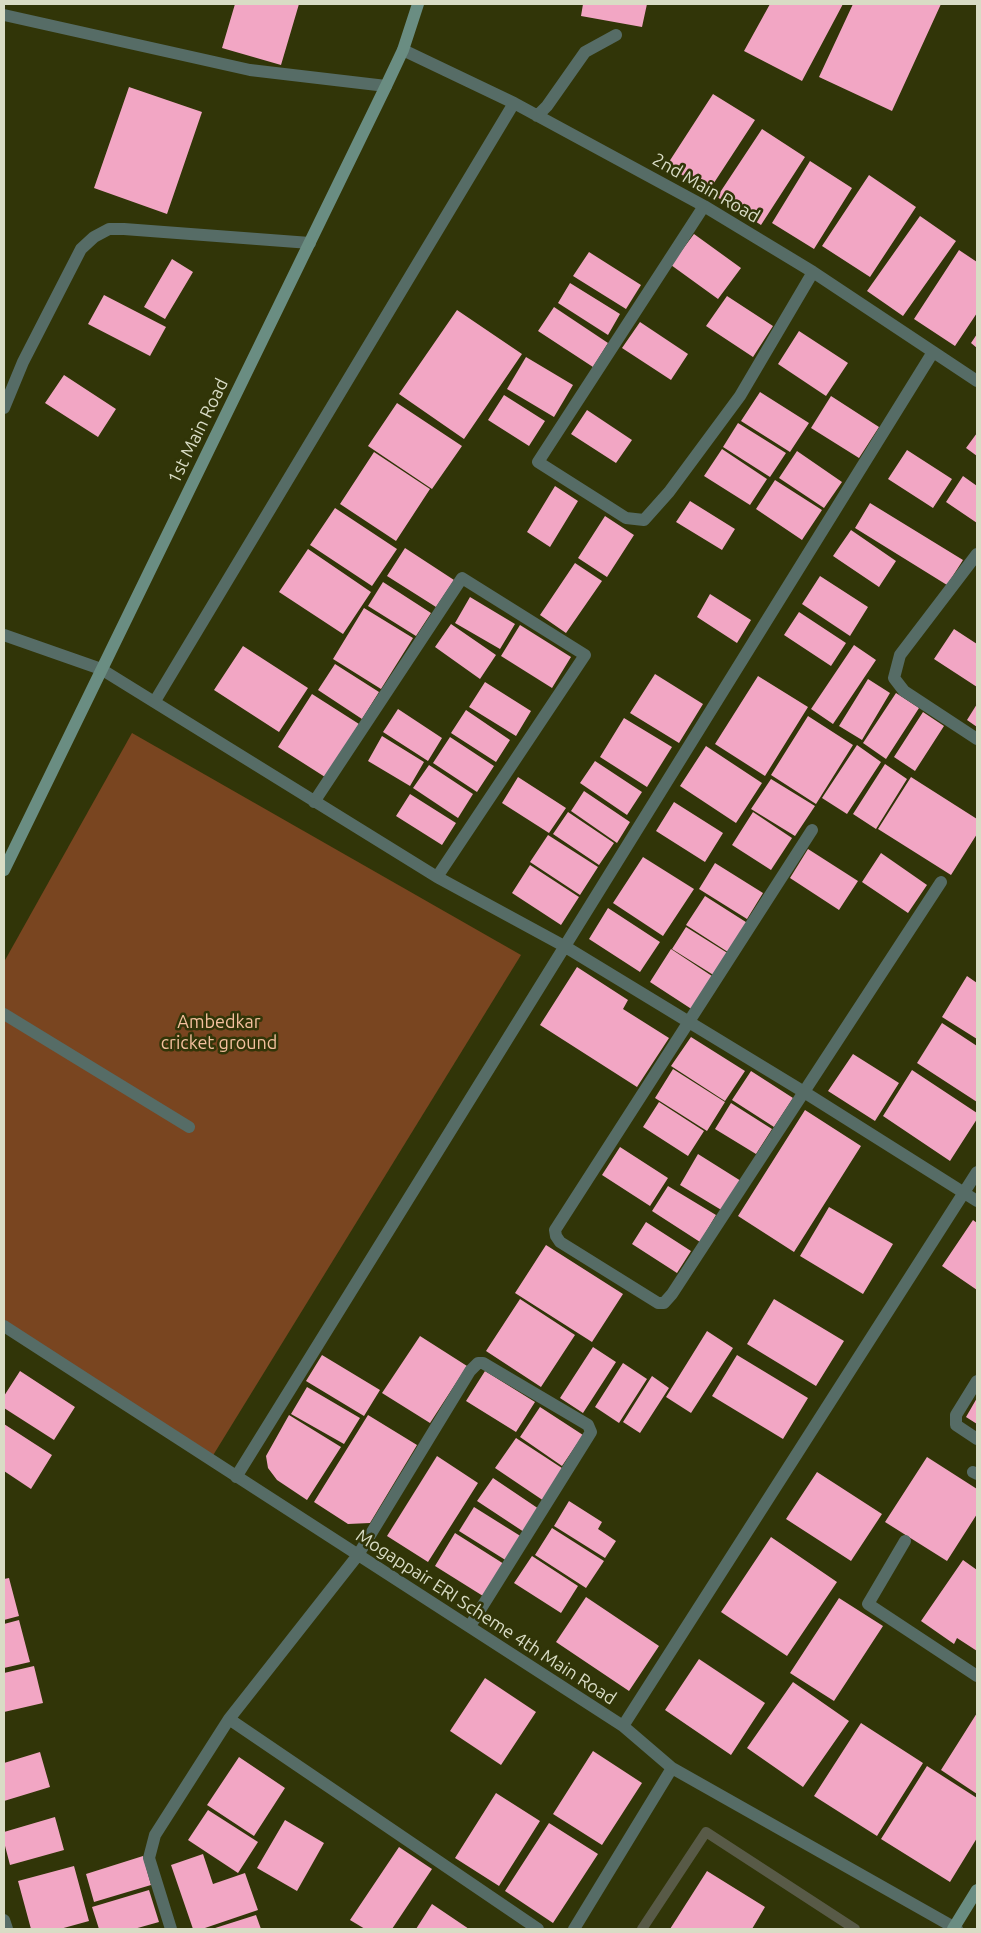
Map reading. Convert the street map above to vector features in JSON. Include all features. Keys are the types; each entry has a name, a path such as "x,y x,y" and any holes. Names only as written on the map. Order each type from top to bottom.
{"street":[{"name":"1st Main Road","path":"4,870 404,50 418,4"},
{"path":"4,15 250,70 386,86"},
{"path":"538,116 585,52 616,35"},
{"name":"2nd Main Road","path":"404,50 514,103 704,206 813,272 977,381"},
{"path":"155,701 514,103"},
{"path":"704,206 538,462 626,518 644,520 669,492 740,396 813,272"},
{"path":"4,408 23,362 81,249 94,237 109,229 310,243"},
{"path":"236,1477 933,352"},
{"path":"977,554 900,655 894,678 904,692 977,739"},
{"path":"314,802 462,578 585,655 437,877"},
{"path":"4,635 101,669 437,877 564,946 804,1092 977,1201"},
{"path":"812,830 555,1230 560,1242 658,1303 664,1303 672,1294 941,882"},
{"path":"4,1014 189,1127"},
{"path":"623,1726 977,1172"},
{"name":"Mogappair ERI Scheme 4th Main Road","path":"6,1332 470,1626 623,1726 672,1768 955,1929"},
{"path":"172,1929 149,1858 150,1846 155,1835 229,1719 358,1555 470,1370 478,1363 483,1364 591,1428 590,1436 470,1626"},
{"path":"977,1380 956,1415 956,1426 977,1439"},
{"path":"905,1540 868,1604 977,1676"},
{"path":"229,1719 538,1929"},
{"path":"574,1929 672,1768"},
{"path":"955,1929 977,1890"},
{"path":"4,1920 7,1929"}],"green space":[{"name":"Ambedkar cricket ground","path":"132,733 521,955 212,1457 4,1325 4,962"}],"building":[{"path":"235,4 299,4 281,65 222,48"},
{"path":"583,4 647,4 642,27 581,16"},
{"path":"770,4 843,4 802,81 744,51"},
{"path":"853,4 941,4 892,111 819,77"},
{"path":"129,87 202,112 167,214 94,188"},
{"path":"713,94 755,120 708,192 667,165"},
{"path":"762,129 805,157 761,225 717,197"},
{"path":"810,161 852,188 814,249 772,223"},
{"path":"869,175 916,207 870,277 822,246"},
{"path":"920,216 956,241 903,316 867,291"},
{"path":"694,234 741,268 718,299 671,265"},
{"path":"959,250 977,262 977,313 955,346 914,319"},
{"path":"589,252 641,285 626,309 573,276"},
{"path":"172,259 193,272 165,319 144,307"},
{"path":"570,283 620,314 608,335 558,303"},
{"path":"104,295 166,327 150,356 88,324"},
{"path":"727,296 773,326 753,357 706,326"},
{"path":"554,307 608,343 593,367 538,331"},
{"path":"457,310 522,354 464,439 399,394"},
{"path":"640,322 688,354 671,380 622,348"},
{"path":"799,331 848,363 826,396 778,364"},
{"path":"977,334 977,348 971,343"},
{"path":"526,357 573,385 554,417 507,389"},
{"path":"64,375 116,409 98,437 45,403"},
{"path":"760,392 809,423 790,452 741,421"},
{"path":"504,395 545,421 529,446 488,420"},
{"path":"831,396 879,427 859,458 811,428"},
{"path":"397,403 462,446 432,489 368,446"},
{"path":"587,410 632,440 616,463 571,434"},
{"path":"738,423 786,453 770,477 723,447"},
{"path":"977,433 977,456 966,448"},
{"path":"722,449 767,479 750,505 704,476"},
{"path":"907,450 952,479 933,508 888,479"},
{"path":"797,451 842,482 824,508 779,478"},
{"path":"374,452 430,489 396,541 340,504"},
{"path":"963,476 977,486 977,523 946,502"},
{"path":"775,480 822,510 802,540 756,509"},
{"path":"555,486 578,501 550,547 527,532"},
{"path":"690,501 735,529 722,550 676,522"},
{"path":"870,503 963,560 947,585 855,528"},
{"path":"335,508 397,549 372,586 310,545"},
{"path":"605,516 634,535 607,577 578,558"},
{"path":"851,530 896,561 879,587 833,556"},
{"path":"405,548 454,580 436,607 387,576"},
{"path":"308,549 371,592 343,634 279,592"},
{"path":"575,563 602,581 566,633 540,615"},
{"path":"820,576 868,607 850,636 802,604"},
{"path":"383,582 431,613 416,636 368,606"},
{"path":"710,594 751,620 737,643 697,617"},
{"path":"470,597 515,624 500,649 455,623"},
{"path":"364,608 413,638 381,689 333,659"},
{"path":"799,612 846,643 831,666 784,635"},
{"path":"451,624 496,655 480,679 435,647"},
{"path":"520,625 571,657 552,688 501,656"},
{"path":"954,629 977,644 977,687 934,659"},
{"path":"854,645 876,660 833,724 811,709"},
{"path":"243,646 308,688 279,732 214,690"},
{"path":"335,664 379,692 362,719 318,690"},
{"path":"655,674 703,704 679,743 630,713"},
{"path":"758,676 808,707 765,776 715,744"},
{"path":"868,679 890,693 862,740 839,726"},
{"path":"485,682 531,711 516,736 469,707"},
{"path":"896,693 919,708 886,759 863,743"},
{"path":"312,694 359,724 325,777 278,747"},
{"path":"977,704 977,727 967,720"},
{"path":"398,709 442,738 428,761 383,732"},
{"path":"466,710 510,740 496,762 451,733"},
{"path":"923,712 944,726 915,771 894,757"},
{"path":"808,716 853,745 816,804 771,775"},
{"path":"624,718 672,747 647,787 600,757"},
{"path":"382,736 424,762 410,786 368,761"},
{"path":"450,737 494,766 477,792 433,763"},
{"path":"857,745 881,762 847,814 822,798"},
{"path":"706,746 762,783 736,823 680,786"},
{"path":"595,761 642,792 627,815 580,783"},
{"path":"885,764 907,779 876,829 853,814"},
{"path":"429,765 473,794 458,818 413,788"},
{"path":"518,777 566,808 549,833 502,803"},
{"path":"911,777 977,819 977,834 951,875 878,829"},
{"path":"771,779 815,806 795,836 751,809"},
{"path":"584,791 630,822 617,843 571,811"},
{"path":"410,794 456,823 442,845 396,816"},
{"path":"674,802 723,833 705,862 656,831"},
{"path":"568,812 614,843 599,865 553,834"},
{"path":"753,812 792,838 771,870 732,845"},
{"path":"548,835 598,867 580,895 530,862"},
{"path":"808,849 858,881 839,910 790,878"},
{"path":"881,853 927,885 908,913 862,882"},
{"path":"643,857 694,889 663,936 613,903"},
{"path":"715,863 763,893 747,919 699,889"},
{"path":"530,865 579,897 561,925 512,893"},
{"path":"705,896 749,924 731,954 686,925"},
{"path":"608,908 660,942 640,972 589,939"},
{"path":"686,927 729,954 715,976 672,949"},
{"path":"671,949 715,978 693,1010 650,982"},
{"path":"577,967 628,1000 623,1009 669,1038 637,1087 540,1025"},
{"path":"967,976 977,983 977,1039 942,1017"},
{"path":"942,1023 977,1046 977,1102 917,1063"},
{"path":"691,1037 745,1071 725,1101 671,1066"},
{"path":"853,1054 899,1083 875,1121 828,1091"},
{"path":"673,1069 725,1102 707,1131 655,1098"},
{"path":"912,1070 977,1113 977,1119 950,1161 883,1116"},
{"path":"751,1071 793,1098 774,1127 732,1100"},
{"path":"659,1102 704,1131 688,1156 643,1127"},
{"path":"731,1103 772,1129 756,1154 715,1129"},
{"path":"805,1110 861,1146 794,1252 738,1216"},
{"path":"620,1147 668,1178 650,1206 602,1175"},
{"path":"698,1154 741,1181 723,1211 680,1185"},
{"path":"668,1186 716,1215 700,1242 652,1211"},
{"path":"829,1207 893,1244 863,1294 800,1256"},
{"path":"973,1220 977,1223 977,1290 942,1266"},
{"path":"646,1222 691,1251 677,1273 632,1244"},
{"path":"546,1245 623,1294 592,1342 515,1293"},
{"path":"520,1299 575,1335 541,1387 486,1351"},
{"path":"774,1299 844,1341 816,1386 747,1344"},
{"path":"707,1331 733,1348 691,1413 666,1397"},
{"path":"420,1336 467,1366 430,1423 382,1393"},
{"path":"593,1347 616,1362 583,1413 560,1398"},
{"path":"322,1355 380,1390 364,1416 306,1381"},
{"path":"737,1355 808,1398 783,1439 712,1396"},
{"path":"623,1363 647,1379 619,1423 595,1407"},
{"path":"20,1371 75,1407 54,1440 4,1408 4,1396"},
{"path":"485,1371 535,1402 516,1432 466,1401"},
{"path":"652,1376 669,1388 640,1433 623,1422"},
{"path":"307,1387 360,1418 344,1444 291,1414"},
{"path":"977,1398 977,1424 966,1417"},
{"path":"540,1407 583,1435 562,1466 520,1437"},
{"path":"289,1415 341,1447 307,1500 277,1480 268,1468 266,1456"},
{"path":"368,1415 417,1445 370,1523 348,1524 314,1502"},
{"path":"4,1424 52,1455 31,1489 4,1471"},
{"path":"516,1438 565,1470 544,1501 495,1468"},
{"path":"437,1456 478,1483 428,1562 387,1536"},
{"path":"927,1457 977,1489 977,1514 947,1561 885,1522"},
{"path":"817,1472 882,1514 851,1561 786,1519"},
{"path":"493,1478 539,1509 524,1532 477,1501"},
{"path":"569,1501 602,1522 598,1529 616,1541 605,1558 554,1526"},
{"path":"474,1507 522,1537 507,1561 459,1531"},
{"path":"552,1528 604,1561 586,1588 535,1555"},
{"path":"455,1533 504,1564 483,1596 435,1566"},
{"path":"771,1537 837,1582 787,1656 721,1612"},
{"path":"532,1556 578,1586 561,1613 514,1583"},
{"path":"963,1560 977,1570 977,1651 957,1638 954,1644 921,1621"},
{"path":"9,1578 19,1616 4,1620 4,1579"},
{"path":"586,1597 659,1646 629,1691 556,1642"},
{"path":"839,1598 883,1626 834,1701 790,1673"},
{"path":"19,1620 30,1662 4,1668 4,1624"},
{"path":"699,1659 765,1703 731,1755 665,1710"},
{"path":"34,1666 43,1703 4,1712 4,1673"},
{"path":"485,1678 536,1712 501,1765 450,1731"},
{"path":"793,1682 849,1721 803,1787 747,1748"},
{"path":"977,1713 977,1794 941,1770"},
{"path":"861,1723 923,1763 877,1836 814,1796"},
{"path":"593,1751 642,1783 602,1845 553,1814"},
{"path":"40,1752 50,1787 4,1801 4,1763"},
{"path":"239,1757 285,1788 254,1836 207,1805"},
{"path":"927,1766 977,1798 977,1838 950,1882 881,1839"},
{"path":"496,1793 540,1821 499,1886 455,1858"},
{"path":"208,1810 258,1842 238,1873 188,1840"},
{"path":"55,1817 64,1850 10,1865 4,1842 4,1832"},
{"path":"285,1820 324,1843 297,1891 257,1868"},
{"path":"549,1823 598,1854 553,1923 505,1891"},
{"path":"399,1847 432,1869 392,1929 365,1929 350,1920"},
{"path":"203,1854 213,1884 245,1873 258,1910 202,1929 193,1929 171,1865"},
{"path":"143,1856 151,1885 94,1902 86,1874"},
{"path":"74,1866 89,1921 60,1929 31,1929 18,1881"},
{"path":"707,1871 765,1907 752,1929 670,1929"},
{"path":"149,1890 159,1922 134,1929 99,1929 92,1907"},
{"path":"432,1904 469,1929 416,1929"},
{"path":"256,1915 261,1929 212,1929"}],"waterway":[{"path":"642,1929 706,1832 855,1929"}]}
